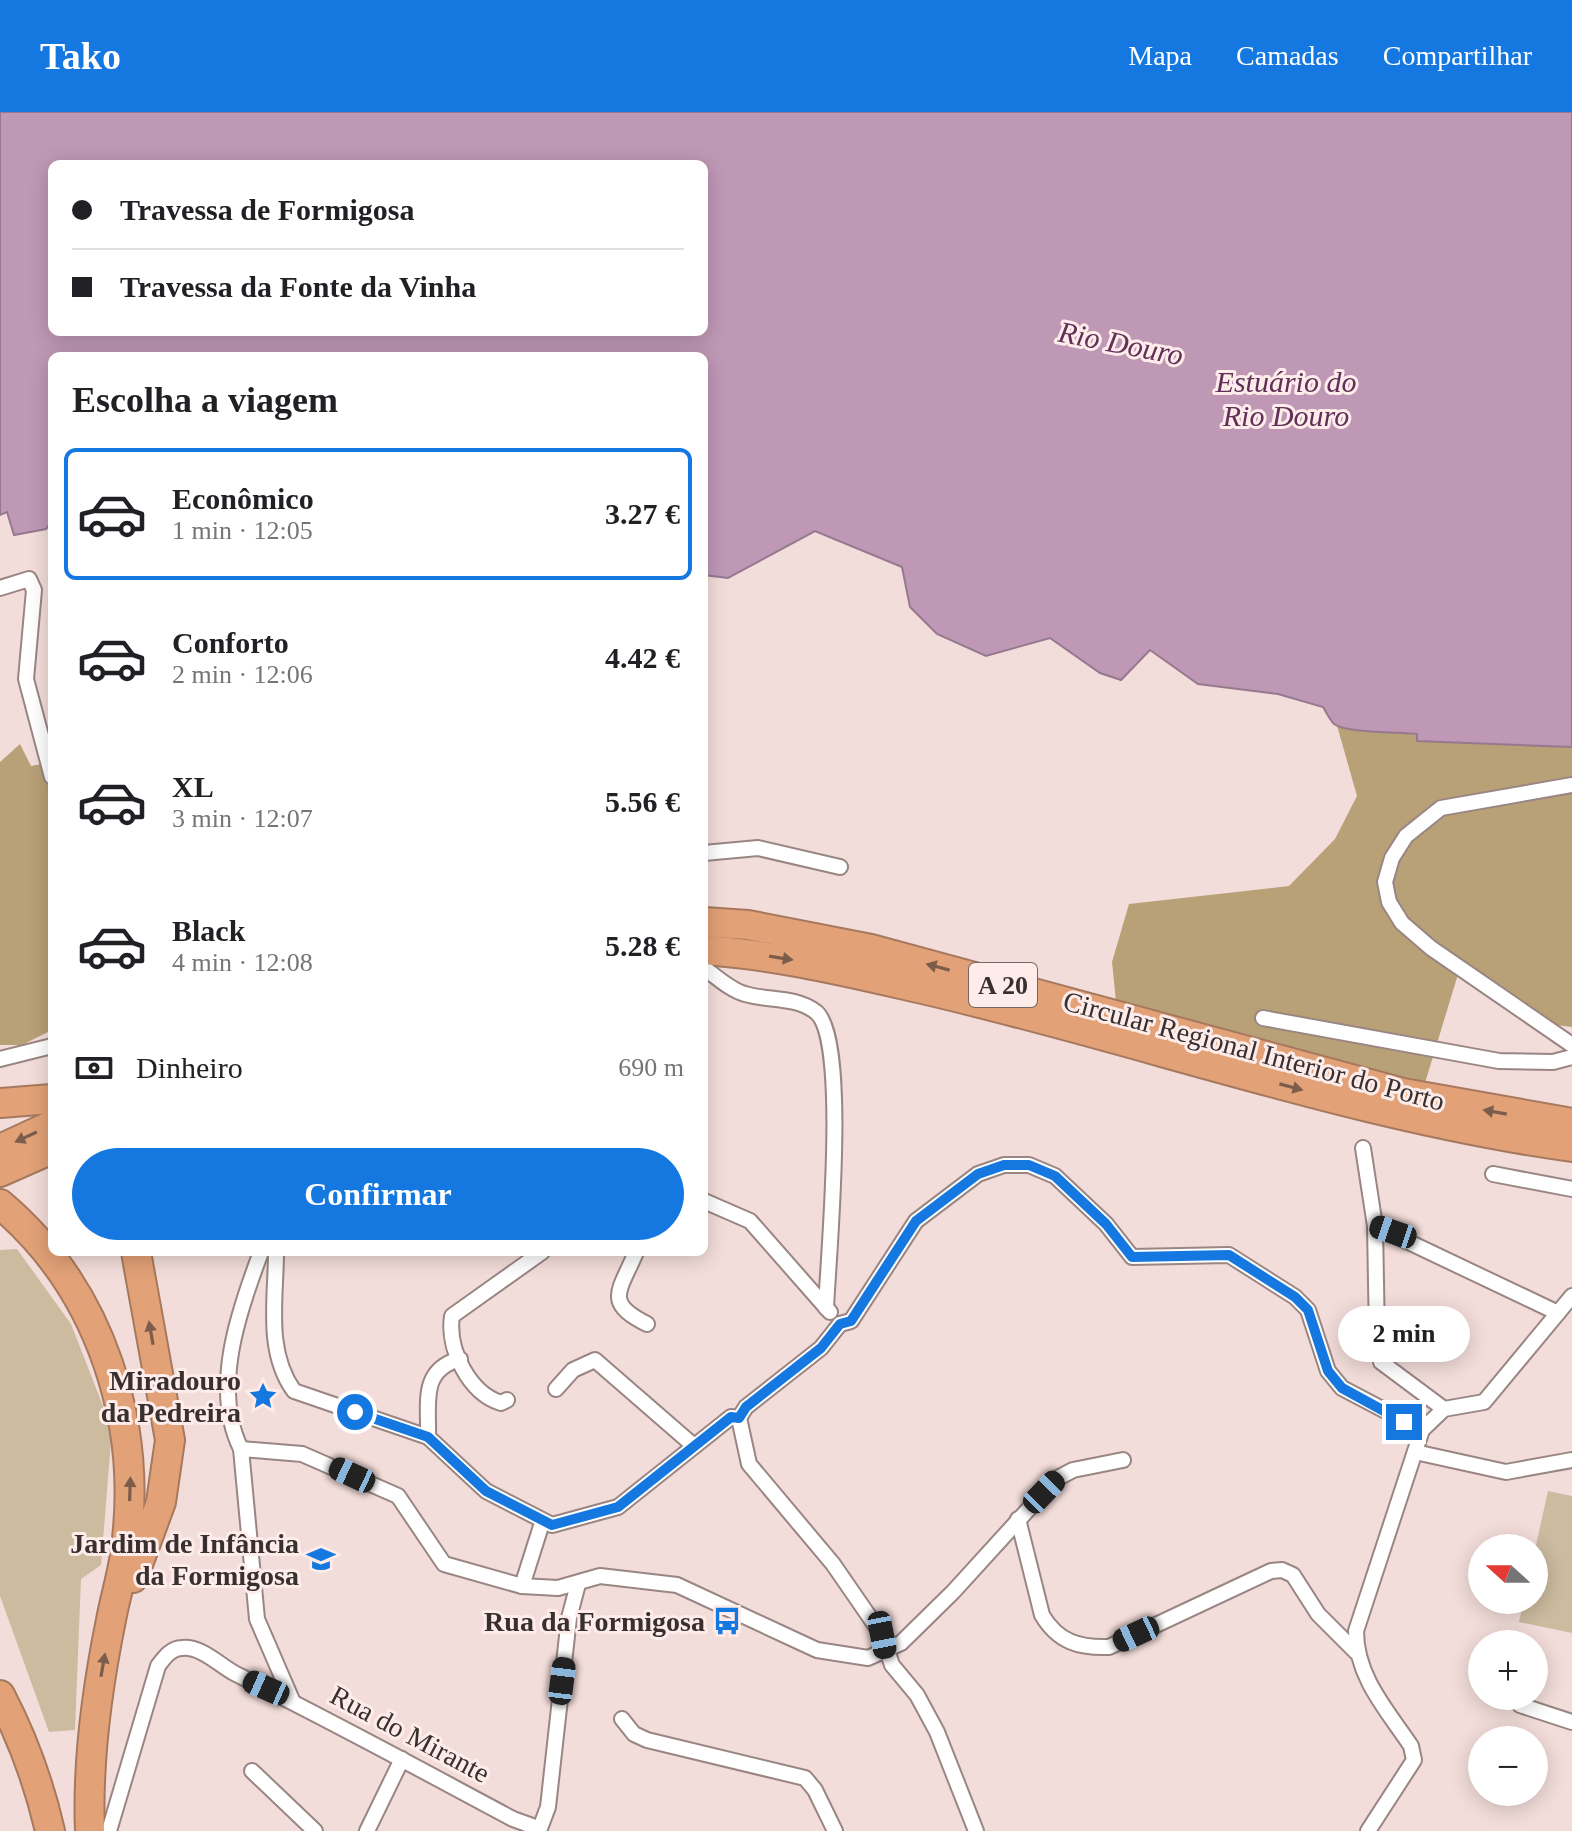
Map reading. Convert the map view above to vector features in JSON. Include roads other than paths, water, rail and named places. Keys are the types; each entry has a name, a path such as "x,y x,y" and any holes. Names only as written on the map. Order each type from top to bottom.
{"highway":[{"name":"Circular Regional Interior do Porto","path":"708,922 748,925 871,949 1403,1093 1572,1123"},
{"name":"Circular Regional Interior do Porto","path":"708,951 815,964 974,1000 1369,1108 1485,1135 1572,1147"},
{"path":"0,1103 48,1099"},
{"path":"0,1149 48,1127"},
{"path":"0,1172 48,1151"},
{"path":"10,1213 48,1256"},
{"path":"48,1256 85,1307 114,1378 129,1453 131,1487 125,1555 96,1707 90,1781 90,1831"},
{"path":"111,1622 133,1578 161,1502 168,1470 170,1440 137,1256"},
{"path":"0,1675 14,1703 19,1732"},
{"path":"0,1695 19,1732 40,1787 50,1831"}],"street":[{"path":"0,588 29,579 34,590 26,679 48,762"},
{"path":"1572,785 1441,808 1406,836 1392,858 1385,882 1389,902 1402,923 1431,948 1572,1045"},
{"path":"708,853 758,848 840,867"},
{"path":"708,971 743,994 806,1006 818,1014 828,1034 834,1145 826,1308"},
{"path":"1263,1018 1499,1061 1553,1062 1572,1057"},
{"path":"0,1059 48,1047"},
{"path":"1363,1148 1375,1226 1377,1338 1381,1362 1444,1409"},
{"path":"976,1831 937,1732 917,1695 885,1652 882,1635 833,1564 749,1464 739,1418 746,1407 821,1348 840,1324 851,1321 916,1221 978,1174 1004,1165 1029,1165 1063,1183 1106,1224 1132,1257 1229,1255 1295,1297 1308,1310 1328,1371 1342,1388 1422,1430"},
{"path":"1493,1174 1572,1189"},
{"path":"708,1203 750,1221 840,1324"},
{"path":"1375,1226 1558,1313"},
{"path":"259,1256 249,1283 229,1365 228,1393 235,1436 241,1449 257,1619 292,1700"},
{"path":"276,1256 274,1338 284,1378 294,1391 428,1437 486,1491 542,1523 566,1524 618,1507 731,1417 739,1418"},
{"path":"507,1400 501,1403 487,1399 475,1389 460,1359 450,1328 452,1316 536,1256"},
{"path":"634,1256 619,1294 619,1305 625,1313 647,1324"},
{"path":"1368,1831 1414,1760 1411,1746 1370,1686 1356,1652 1356,1631 1422,1430 1444,1409 1484,1402 1572,1296"},
{"path":"428,1437 432,1378 444,1363 460,1359"},
{"path":"556,1389 573,1370 595,1360 694,1446"},
{"path":"241,1449 302,1454 398,1496 444,1564 522,1586 558,1588 600,1576 677,1585 817,1650 868,1658 901,1643 953,1592 1056,1479 1073,1470 1123,1460"},
{"path":"1415,1452 1506,1472 1572,1460"},
{"path":"1018,1519 1042,1615 1057,1634 1083,1648 1109,1647 1271,1571 1282,1570 1293,1575 1318,1614 1356,1652"},
{"path":"522,1586 542,1523"},
{"path":"538,1829 548,1807 569,1618 578,1584"},
{"name":"Rua do Mirante","path":"109,1831 158,1666 168,1653 182,1648 202,1653 233,1673 292,1700 513,1819 538,1829"},
{"path":"1535,1710 1572,1722"},
{"path":"622,1719 634,1734 647,1740 805,1778 815,1790 835,1831"},
{"path":"367,1831 402,1759"},
{"path":"252,1771 315,1831"}],"water":[{"name":"Estuário do Rio Douro","path":"0,112 1572,112 1572,747 1417,741 1417,734 1340,727 1334,724 1323,707 1278,694 1198,684 1150,650 1121,680 1100,673 1050,638 986,656 937,634 910,607 902,567 815,531 728,578 708,576 708,352 48,352 48,526 14,535 7,512 0,515"}],"place":[{"name":"Miradouro da Pedreira","path":"263,1396"},
{"name":"Jardim de Infância da Formigosa","path":"321,1559"},
{"name":"Rua da Formigosa","path":"727,1621"}],"water label":[{"name":"Rio Douro","path":"1121,343"}]}
